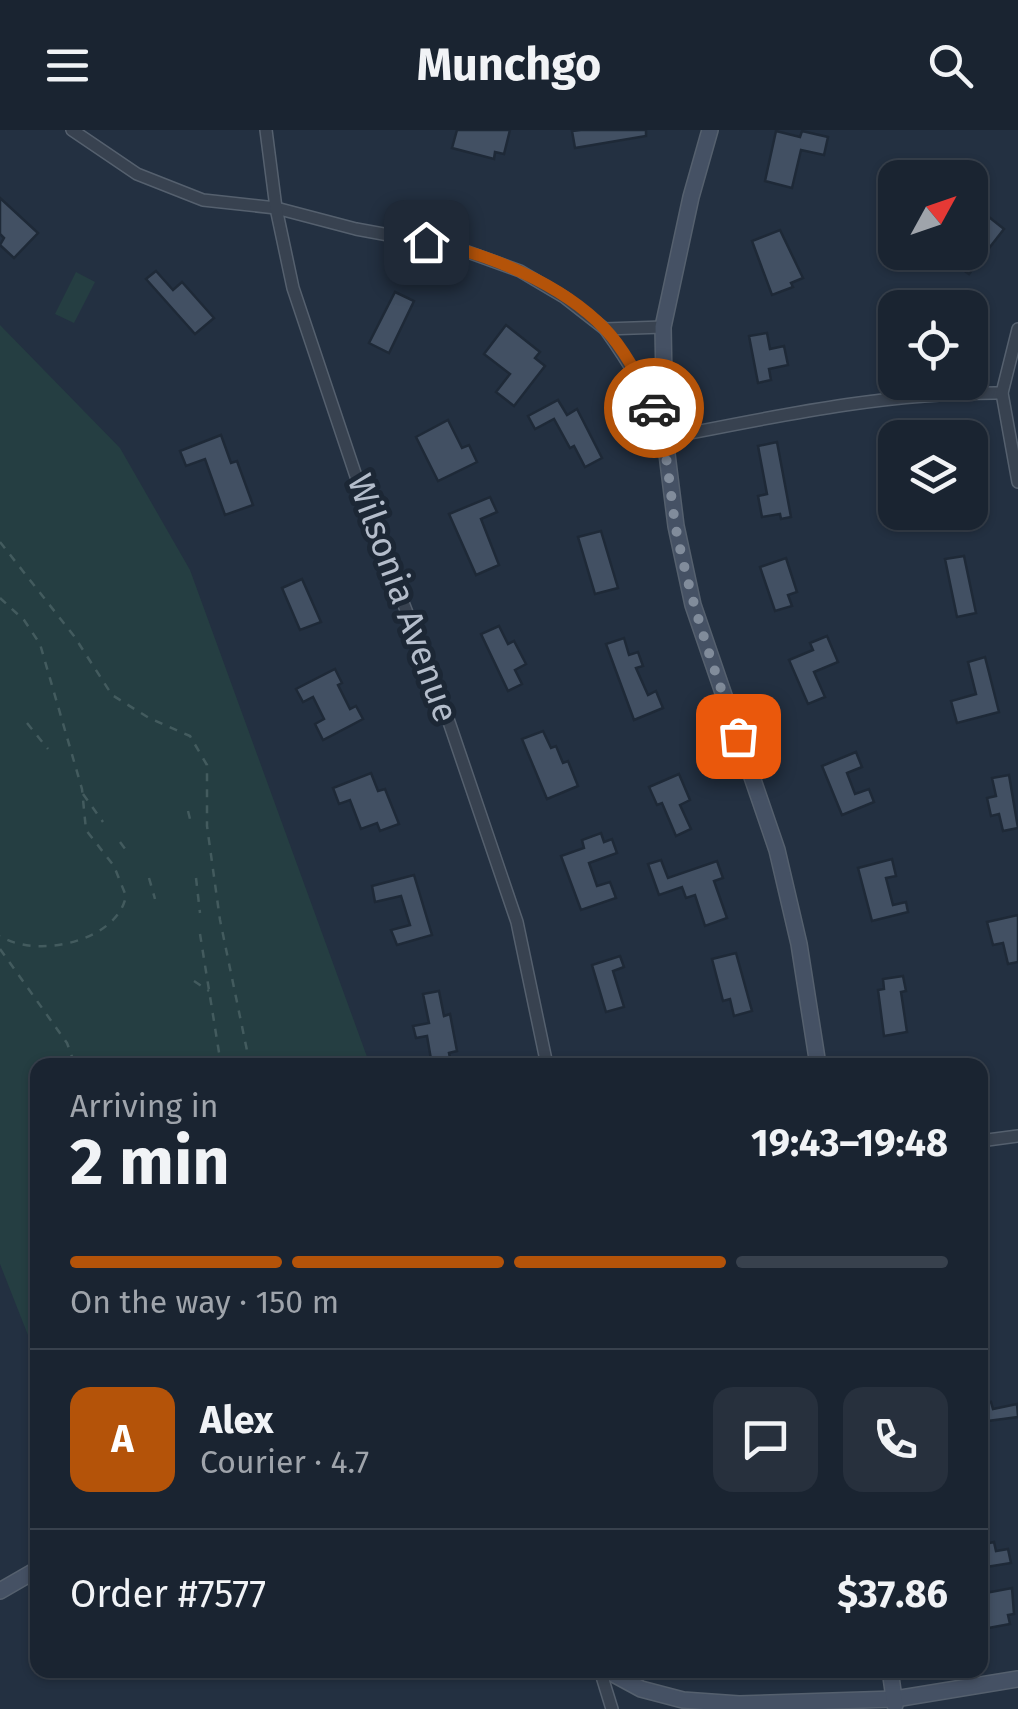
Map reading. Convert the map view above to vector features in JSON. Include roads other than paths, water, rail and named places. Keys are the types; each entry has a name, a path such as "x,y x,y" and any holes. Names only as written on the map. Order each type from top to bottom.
{"street":[{"path":"72,130 137,174 203,200 276,208 356,229 454,246 520,271 605,328 654,407 664,438"},
{"name":"Wilsonia Avenue","path":"266,130 276,208 293,288 517,922 546,1058"},
{"path":"710,130 691,196 663,327 664,438 676,526 693,605 777,850 799,944 817,1058"},
{"path":"605,328 663,327"},
{"path":"1018,329 1002,393 1018,482"},
{"path":"664,438 848,402 948,392 1002,393"},
{"path":"988,1139 1018,1136"},
{"path":"0,1591 30,1574"},
{"path":"605,1678 612,1709"},
{"path":"619,1678 641,1689 684,1700 739,1704 895,1704 1018,1679"},
{"path":"891,1678 895,1704"}]}
